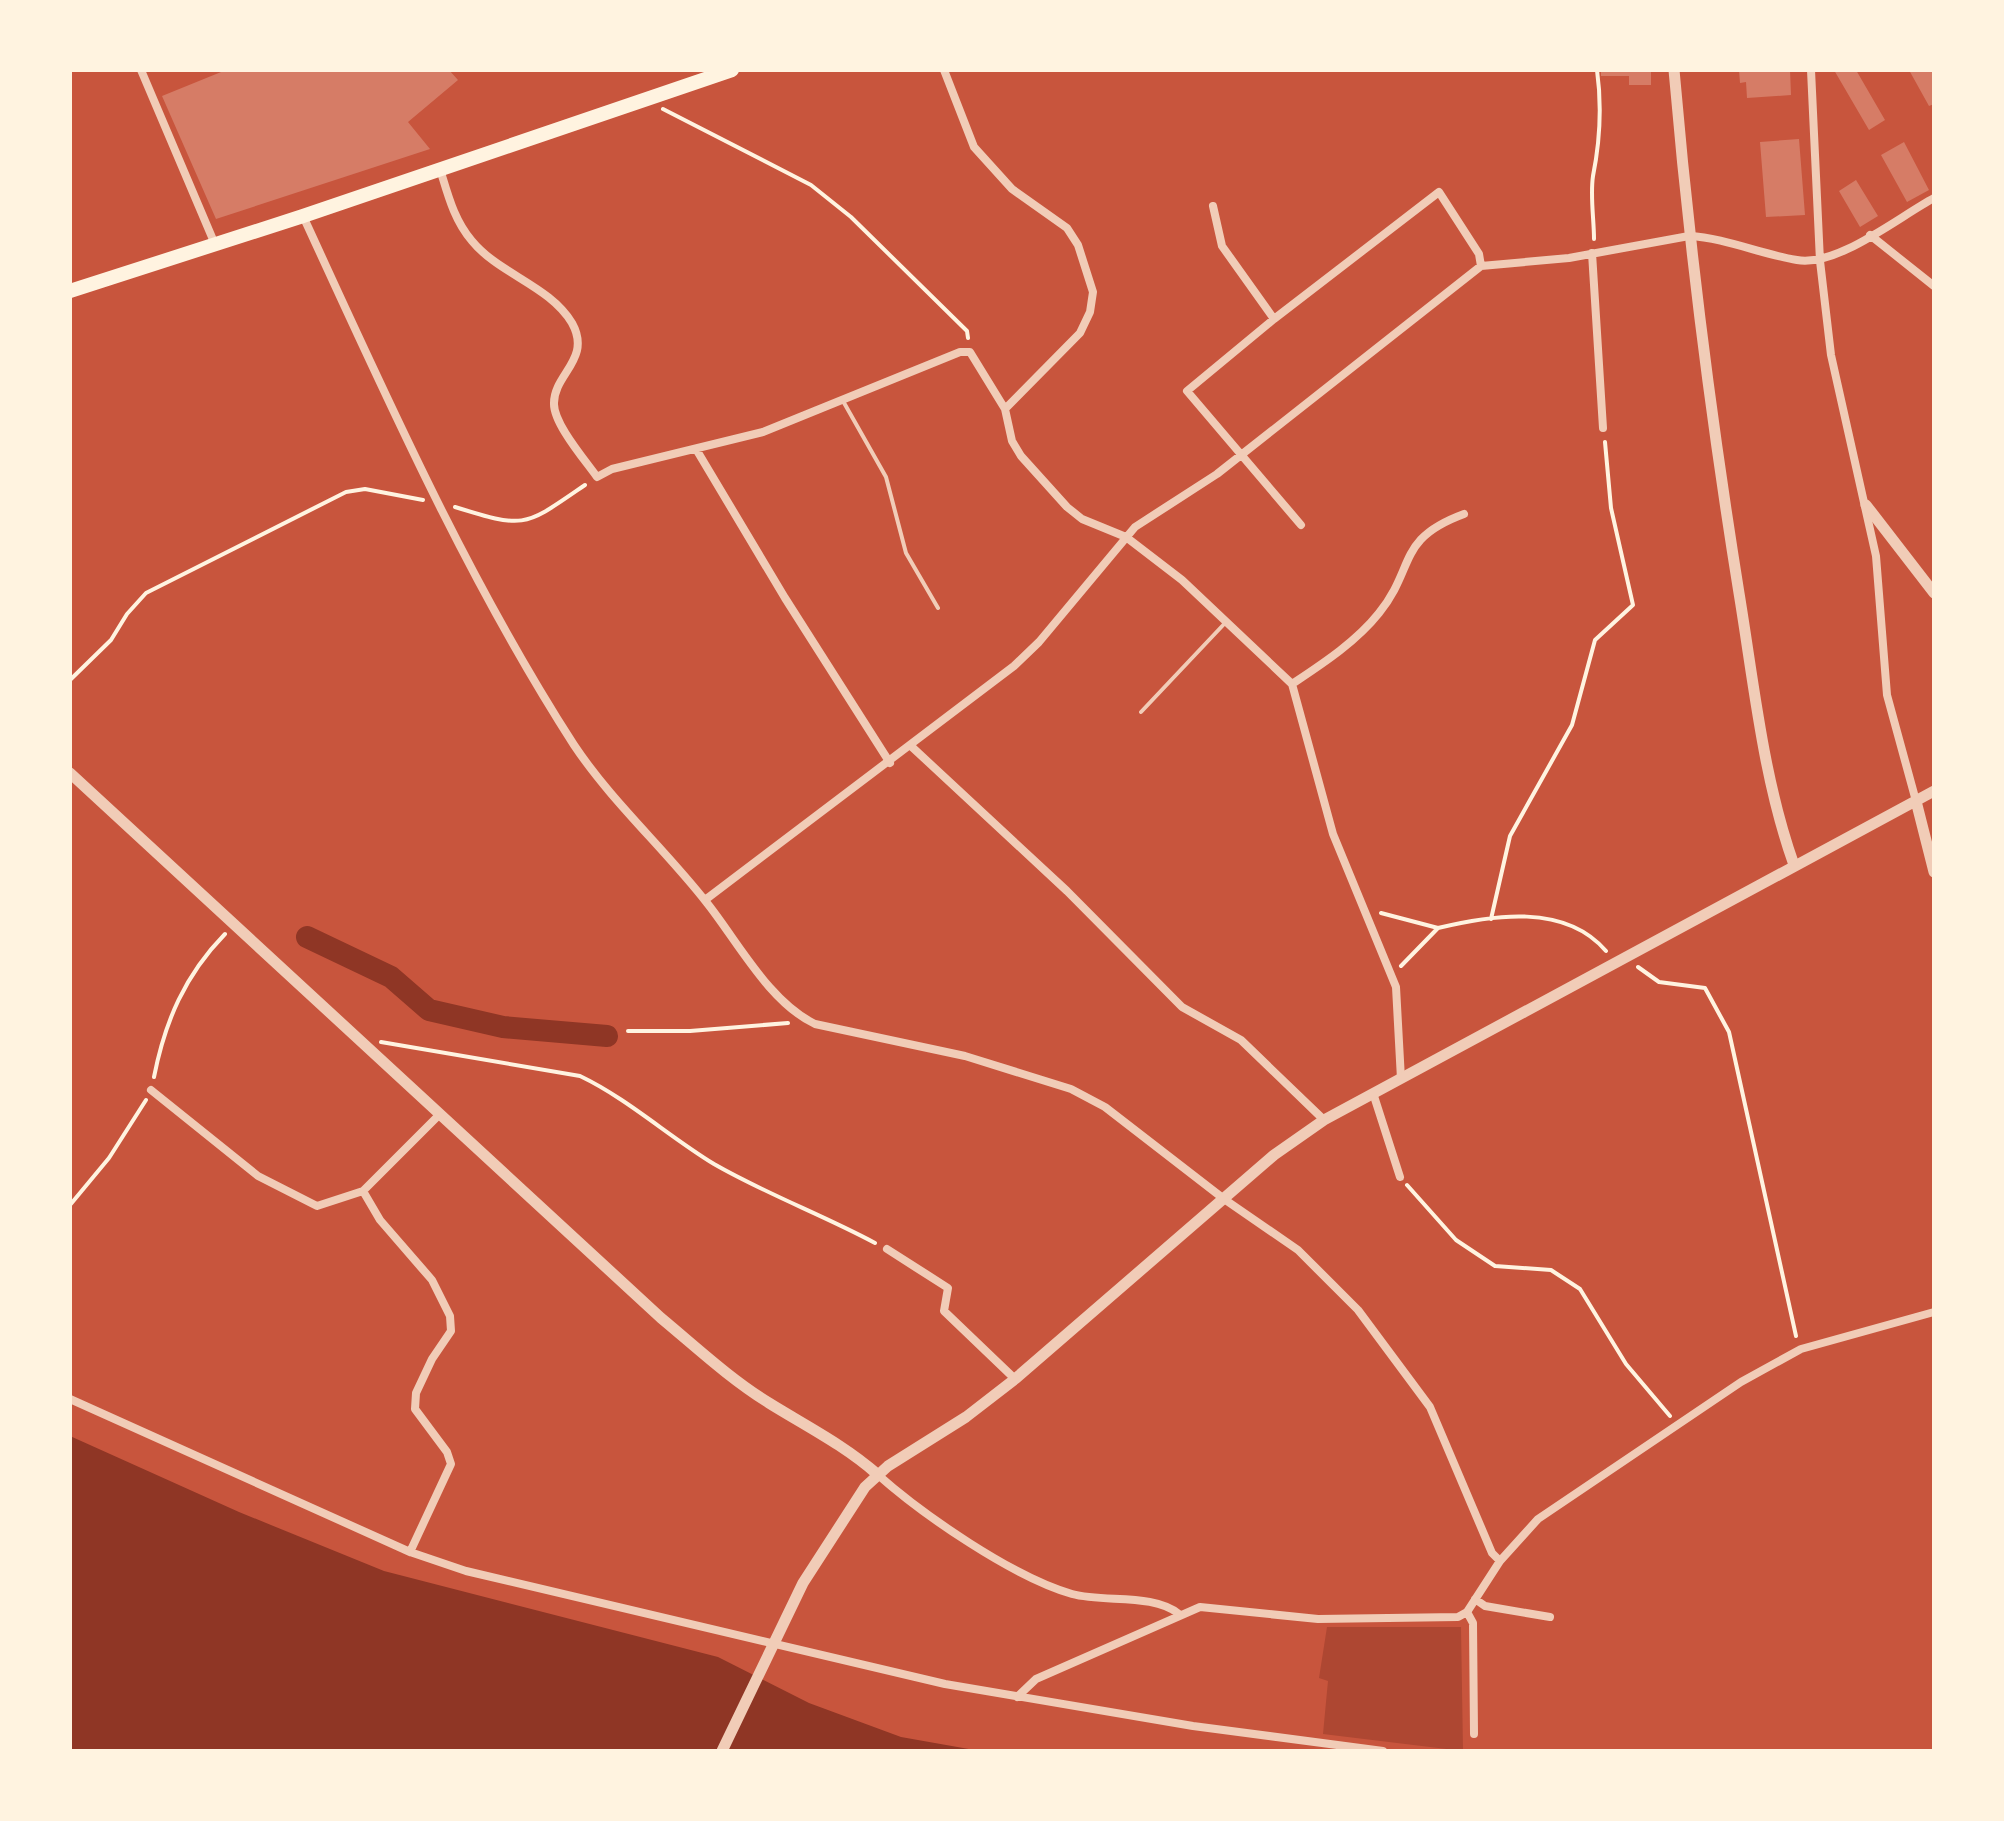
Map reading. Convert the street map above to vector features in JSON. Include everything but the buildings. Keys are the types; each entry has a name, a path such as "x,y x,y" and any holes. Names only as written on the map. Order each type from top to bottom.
{"highway":[{"path":"70,291 214,242 303,216 732,70"}],"street":[{"path":"141,70 214,242"},
{"path":"944,70 974,147 1012,189 1067,228 1078,245 1093,292 1090,312 1080,333 1005,409"},
{"path":"1674,70 1689,236 1714,430 1765,757 1780,826 1794,865"},
{"path":"1811,70 1820,261 1831,355 1866,505 1879,582 1887,695 1934,872"},
{"path":"440,169 455,217 474,243 558,306 574,326 577,358 557,390 553,405 568,436 597,477 612,469 763,432 960,352 970,352 1005,409 1012,441 1021,456 1067,507 1082,519 1126,537 1228,620 1292,684 1333,834 1391,970 1398,1001 1401,1079"},
{"path":"1301,525 1243,453 1187,391 1274,319 1439,192 1479,254 1481,266"},
{"path":"705,900 829,804 912,747 1039,642 1126,537 1243,453 1481,266 1592,253 1689,236 1705,237 1798,261 1820,261 1843,253 1934,198"},
{"path":"1213,206 1222,246 1274,319"},
{"path":"303,216 470,570 574,744 705,900 770,985 801,1017 815,1024 965,1056 1071,1089 1105,1107 1224,1199 1298,1250 1358,1310 1430,1407 1492,1553 1500,1561"},
{"path":"1870,235 1934,286"},
{"path":"1592,253 1603,428"},
{"path":"696,449 785,598 890,763"},
{"path":"1866,505 1934,593"},
{"path":"1292,684 1377,616 1421,537 1435,525 1464,514"},
{"path":"912,747 1067,891 1182,1007 1241,1040 1324,1120"},
{"path":"70,773 235,923 363,1046 722,1370 768,1402 823,1433 960,1535 1054,1588 1111,1601 1168,1605 1179,1614"},
{"path":"722,1751 803,1583 838,1524 877,1474 966,1417 1015,1379 1274,1155 1324,1120 1934,791"},
{"path":"151,1090 258,1176 317,1206 363,1191 439,1115"},
{"path":"1373,1093 1400,1177"},
{"path":"363,1191 380,1220 432,1280 450,1316 451,1331 432,1359 416,1393 415,1409 447,1452 451,1464 410,1552"},
{"path":"887,1249 948,1288 944,1311 1015,1379"},
{"path":"1017,1697 1036,1679 1200,1607 1318,1619 1399,1621 1458,1617 1467,1612 1500,1561 1538,1519 1677,1424 1778,1360 1801,1349 1934,1312"},
{"path":"70,1399 410,1552 565,1596 945,1684 1193,1726 1383,1751"},
{"path":"1475,1599 1485,1606 1550,1617"},
{"path":"1467,1612 1473,1623 1474,1734"}],"lane":[{"path":"842,399 886,477 906,553 938,608"},
{"path":"1141,712 1228,620"}],"path":[{"path":"1592,253 1593,178 1599,160 1597,70"},
{"path":"654,96 666,113 811,185 851,217 967,331 970,352"},
{"path":"1491,919 1510,836 1572,725 1595,640 1633,605 1611,508 1603,428"},
{"path":"70,680 111,640 146,593 346,492 365,489 439,503 496,522 520,523 548,510 597,477"},
{"path":"1368,915 1380,912 1438,928 1491,919 1552,919 1572,926 1601,946 1615,962"},
{"path":"70,1205 109,1158 151,1090 163,1032 178,997 202,957 235,923"},
{"path":"1391,970 1411,957 1438,928"},
{"path":"1628,957 1646,975 1659,982 1705,988 1729,1032 1773,1242 1801,1349"},
{"path":"628,1031 690,1031 788,1024 801,1017"},
{"path":"363,1046 389,1040 477,1060 580,1076 608,1089 669,1137 737,1177 887,1249"},
{"path":"1400,1177 1456,1240 1495,1266 1551,1270 1580,1289 1626,1364 1677,1424"}],"shaded area":[{"path":"70,1436 239,1512 384,1571 718,1657 809,1703 901,1737 980,1751 70,1751"},
{"path":"1327,1627 1461,1627 1463,1751 1323,1734 1328,1681 1319,1678"}],"waterway":[{"path":"307,937 391,977 429,1010 503,1027 607,1036"}]}
